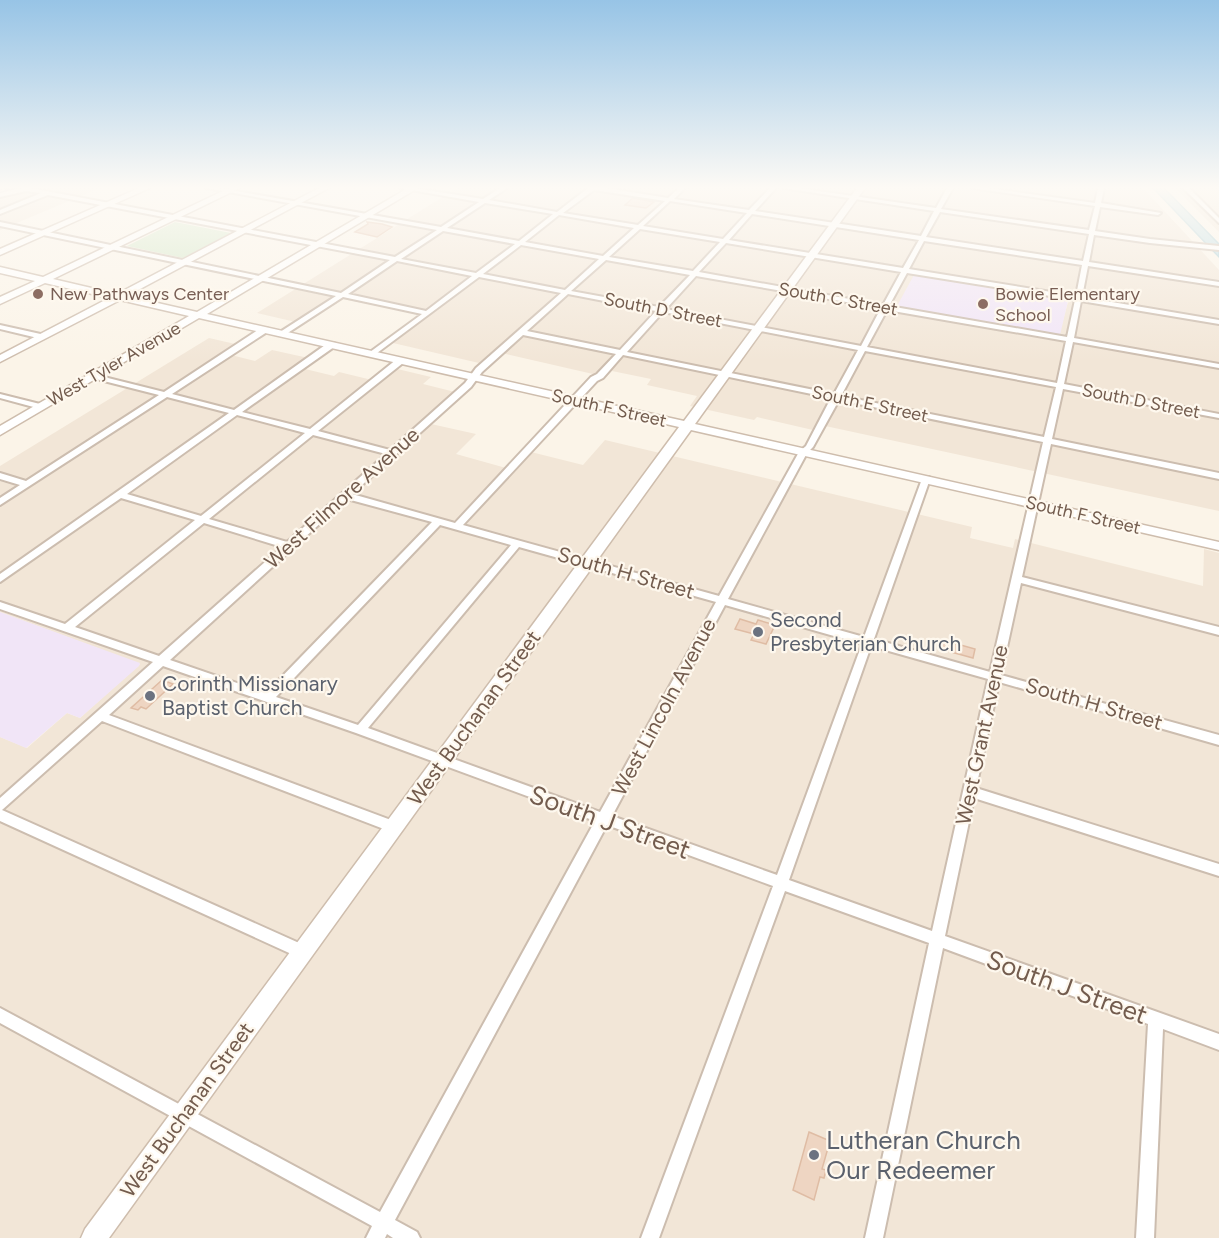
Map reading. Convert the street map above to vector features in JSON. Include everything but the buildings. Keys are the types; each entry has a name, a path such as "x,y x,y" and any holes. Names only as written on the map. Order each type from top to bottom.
{"street":[{"path":"0,252 14,246"},
{"path":"102,246 428,313"},
{"path":"0,301 117,246"},
{"path":"0,359 214,246"},
{"name":"West Tyler Avenue","path":"0,431 316,246"},
{"name":"South D Street","path":"321,246 1219,416"},
{"path":"283,334 417,246"},
{"path":"373,354 516,246"},
{"name":"South C Street","path":"536,246 1219,366"},
{"name":"West Filmore Avenue","path":"0,806 468,385 473,377 521,332 618,246"},
{"path":"457,526 594,379 600,376 619,352 717,246"},
{"path":"757,246 1219,322"},
{"name":"West Buchanan Street","path":"94,1238 819,246"},
{"name":"West Lincoln Avenue","path":"375,1238 803,452 809,447 837,397 918,246"},
{"path":"966,246 1219,284"},
{"name":"West Grant Avenue","path":"874,1238 969,791 1070,340 1088,246"},
{"path":"1198,246 1219,248"},
{"name":"South F Street","path":"0,270 1219,546"},
{"path":"0,327 42,337"},
{"path":"0,502 264,330"},
{"name":"South E Street","path":"521,332 1219,476"},
{"path":"0,579 331,345"},
{"path":"66,629 400,361"},
{"path":"94,376 391,453"},
{"path":"0,396 41,407"},
{"path":"0,476 26,484"},
{"path":"650,1238 782,884 926,479"},
{"path":"119,494 289,546"},
{"name":"South H Street","path":"345,495 1219,740"},
{"path":"268,698 438,521"},
{"path":"360,730 517,543"},
{"path":"1016,579 1219,631"},
{"name":"South J Street","path":"0,605 360,730 1219,1042"},
{"path":"100,716 394,827"},
{"path":"969,791 1219,870"},
{"path":"0,815 303,952"},
{"path":"0,1016 411,1238"},
{"path":"1145,1238 1156,1019"}],"shaded area":[{"path":"365,246 1197,246 1219,270 1219,511 816,424 813,430 757,417 754,420 690,406 697,396 647,385 651,379 612,371 606,377 493,351 479,363 393,343 428,316 343,299 304,324 257,313","holes":["1068,302 1059,335 898,306"]},
{"name":"Bowie Elementary School","path":"914,275 1068,301 1060,335 897,306"},
{"path":"209,338 244,346 231,355 255,361 272,350 313,359 301,368 334,376 339,372 372,380 389,367 431,377 423,384 463,394 431,424 476,434 456,454 506,468 523,450 583,465 605,440 972,527 970,538 1013,548 1015,539 1203,586 1204,549 1219,553 1219,1238 0,1238 0,737 27,748 67,713 80,718 140,664 0,612 0,466"},
{"path":"0,612 140,663 139,666 80,718 67,713 26,748 0,737"}],"green space":[{"path":"127,246 206,246 183,258"}],"water":[{"path":"1208,246 1219,246 1219,257"}],"place":[{"name":"New Pathways Center","path":"38,294"},
{"name":"Bowie Elementary School","path":"983,304"},
{"name":"Second Presbyterian Church","path":"758,632"},
{"name":"Corinth Missionary Baptist Church","path":"150,696"},
{"name":"Lutheran Church Our Redeemer","path":"814,1155"}]}
